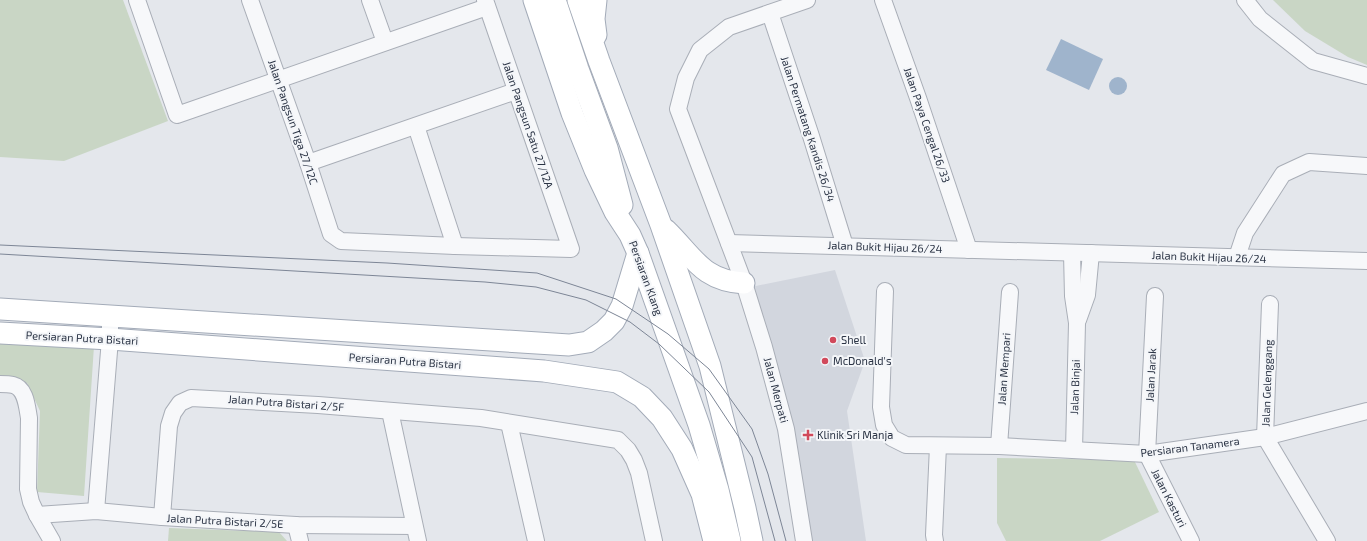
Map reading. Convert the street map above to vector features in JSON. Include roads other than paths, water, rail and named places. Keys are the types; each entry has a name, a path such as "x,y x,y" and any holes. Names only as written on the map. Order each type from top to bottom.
{"main road":[{"name":"Persiaran Klang","path":"534,0 572,113 595,170 615,212 634,244 699,425 718,490 730,541"},
{"path":"555,0 606,148 634,244"},
{"path":"578,0 599,61 661,226 710,366 744,500 752,541"},
{"path":"596,0 594,20 599,61"},
{"path":"661,226 705,271 723,280 744,283"},
{"name":"Persiaran Putra Bistari","path":"0,309 568,345 588,342 604,331 614,321 622,306 634,244"},
{"name":"Persiaran Putra Bistari","path":"0,333 110,339 544,371 617,382 642,397 662,418 682,449 702,494 714,541"}],"street":[{"path":"137,0 176,115 385,42 486,4"},
{"name":"Jalan Pangsun Tiga 27/12C","path":"250,0 308,163 331,234 341,241 455,246"},
{"path":"370,0 385,42"},
{"path":"729,243 678,109 686,78 700,50 729,28 807,0"},
{"name":"Jalan Paya Cengal 26/33","path":"883,0 918,98 969,250"},
{"path":"1245,0 1260,19 1313,61 1367,76"},
{"name":"Jalan Pangsun Satu 27/12A","path":"455,246 571,249 486,4"},
{"name":"Jalan Permatang Kandis 26/34","path":"770,13 811,136 845,246"},
{"path":"308,163 516,91"},
{"path":"416,126 455,246"},
{"path":"1237,257 1245,233 1283,174 1309,162 1367,166"},
{"name":"Jalan Bukit Hijau 26/24","path":"729,243 1367,261"},
{"name":"Jalan Merpati","path":"729,243 744,283 764,347 786,429 804,541"},
{"name":"Jalan Binjai","path":"1072,253 1073,296 1077,324 1074,450"},
{"name":"Jalan Binjai","path":"1077,324 1087,294 1091,253"},
{"name":"Persiaran Tanamera","path":"885,291 881,407 884,425 892,438 906,445 998,446 1147,454 1265,437 1367,411"},
{"name":"Jalan Mempari","path":"998,446 1010,292"},
{"name":"Jalan Jarak","path":"1147,454 1155,296"},
{"name":"Jalan Gelenggang","path":"1270,304 1265,437 1327,541"},
{"path":"96,511 110,339 110,317"},
{"path":"7,384 20,388 27,406 29,418 28,489 31,502 52,541"},
{"name":"Jalan Putra Bistari 2/5F","path":"162,517 169,426 173,413 180,403 191,398 217,399 481,418 618,440 628,450 639,473 654,541"},
{"path":"390,411 416,533"},
{"path":"509,423 536,541"},
{"path":"936,541 934,535 938,446"},
{"name":"Jalan Kasturi","path":"1147,454 1191,541"},
{"name":"Jalan Putra Bistari 2/5E","path":"37,515 96,511 162,517 416,533"},
{"path":"296,525 300,541"}],"water":[{"path":"1061,39 1103,59 1089,90 1046,70"},
{"path":"1118,77 1125,79 1127,86 1125,93 1118,95 1111,93 1109,86 1111,79"}],"tram line":[{"path":"0,245 387,263 537,273 616,299 668,334 709,369 752,429 768,474 786,541"},
{"path":"0,254 485,282 536,287 586,300 630,322 659,344 709,392 752,457 775,541"}],"place":[{"name":"Shell","path":"833,340"},
{"name":"McDonald's","path":"825,361"},
{"name":"Klinik Sri Manja","path":"808,435"}]}
